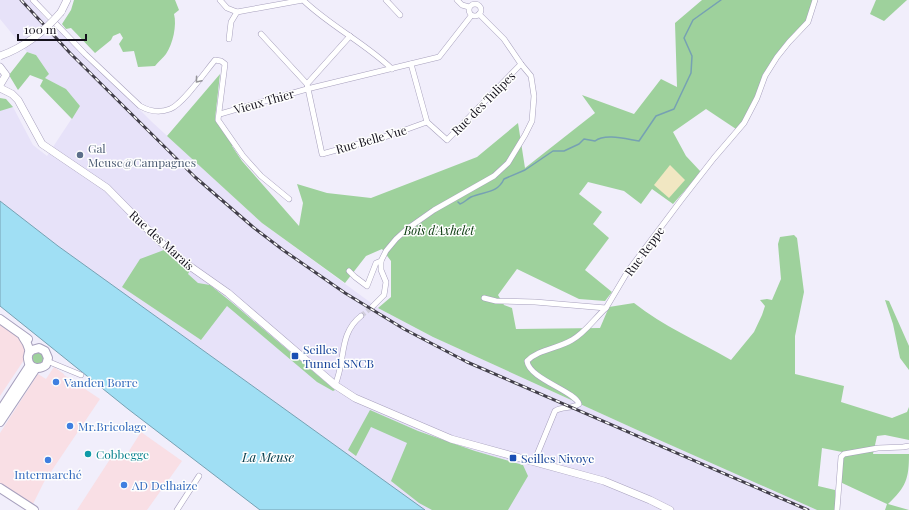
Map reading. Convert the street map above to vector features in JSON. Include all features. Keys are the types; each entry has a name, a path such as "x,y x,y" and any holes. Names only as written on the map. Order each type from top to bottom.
{"main road":[{"path":"0,56 24,45 51,23 61,12 67,0"},
{"name":"Rue des Marais","path":"0,67 6,75 0,87 12,94 18,100 42,144 107,188 181,260 228,293 335,385"},
{"path":"0,318 23,337 45,351 47,354 47,361 43,367 33,366 28,360 30,352 23,337"},
{"path":"30,352 39,348"},
{"path":"0,410 33,366"},
{"path":"0,422 33,366"},
{"path":"335,385 355,398 451,439 604,481 670,510"},
{"path":"0,488 34,510"}],"street":[{"name":"Vieux Thier","path":"33,0 85,54 140,106 150,111 169,109 178,104 214,60 221,61 225,64 220,114 307,86 439,57 471,16"},
{"path":"220,0 228,8 237,12 303,0 314,10 380,57 392,68"},
{"path":"386,0 400,15"},
{"path":"458,0 462,5 469,7"},
{"name":"Rue Reppe","path":"534,462 555,411 577,406 579,401 535,373 527,365 527,361 532,356 540,352 572,340 580,335 606,308 628,271 686,193 744,123 757,98 765,76 785,47 808,22 815,0"},
{"path":"469,7 472,4 480,3 479,14"},
{"path":"469,7 468,11 471,16 474,17 479,14"},
{"path":"229,39 231,22 237,12"},
{"path":"372,307 384,295 386,282 381,270 381,261 386,251 396,239 407,229 434,210 494,176 508,163 526,136 532,121 534,89 531,76 504,39 479,14"},
{"path":"261,34 307,86 350,36"},
{"path":"411,64 427,122"},
{"name":"Rue des Tulipes","path":"427,122 447,140 521,64"},
{"name":"Rue Belle Vue","path":"307,86 322,154 391,135 427,122"},
{"path":"220,114 218,120 243,156 261,176 289,199"},
{"path":"349,271 367,286 376,263 381,261"},
{"path":"484,298 496,301 535,302 606,308"},
{"path":"335,385 344,341 353,322 361,316"},
{"path":"47,361 81,375"},
{"path":"837,510 841,457 844,454 878,448 909,446"},
{"path":"177,510 199,476"}],"shaded area":[{"path":"0,0 30,0 45,18 89,59 152,122 262,223 378,308 433,337 817,510 425,510 58,246 0,201 0,104 13,107 33,145 47,156 80,106 66,89 45,78 36,55 27,52 0,19"},
{"path":"0,322 18,336 25,347 26,357 0,396"},
{"path":"54,367 100,399 44,482 32,506 0,483 0,433 38,374 46,379"},
{"path":"141,432 182,461 147,510 77,510 114,453 124,459"}],"green space":[{"path":"74,0 175,0 179,10 174,14 175,29 165,56 155,66 138,67 134,51 123,52 119,44 123,38 120,33 113,36 111,40 95,53 71,28 66,29 62,24 71,10"},
{"name":"Bois d'Axhelet","path":"702,0 813,0 806,21 776,56 743,121 736,129 706,109 673,132 686,156 701,172 673,204 652,189 641,204 624,191 588,182 579,194 602,212 593,224 609,238 585,270 612,292 605,301 579,299 517,269 498,295 504,305 512,308 516,329 600,328 609,307 634,303 669,326 731,360 754,332 765,306 760,300 772,300 781,279 778,244 780,237 794,235 797,238 804,292 795,336 795,374 844,386 841,402 892,418 907,412 909,407 909,440 885,435 877,436 873,454 909,454 907,476 903,487 888,504 909,510 885,510 887,504 840,482 842,452 822,448 818,486 835,490 835,510 817,510 433,337 378,308 391,297 391,261 382,249 366,256 345,283 262,223 167,136 220,74 215,119 242,161 299,226 303,203 297,184 327,193 371,198 477,157 518,123 525,168 595,113 582,95 634,114 661,79 677,87 675,23"},
{"path":"876,0 907,0 884,21 870,14"},
{"path":"27,52 36,55 49,74 45,78 66,89 80,106 72,119 40,86 43,80 30,75 18,90 9,75"},
{"path":"0,98 6,99 13,107 0,111"},
{"path":"164,250 190,270 188,274 198,283 210,285 335,390 333,391 317,382 227,306 201,340 122,287 140,259"},
{"path":"885,300 889,301 909,346 909,370 900,358 893,324"},
{"path":"36,352 40,352 44,358 40,364 36,364 32,360 32,356"},
{"path":"370,410 418,431 475,451 523,465 528,476 508,510 432,510 419,503 391,481 407,443 371,427 356,456 348,450"}],"sand":[{"path":"670,165 685,180 669,198 654,185"}],"water":[{"name":"La Meuse","path":"0,201 58,246 425,510 260,510 128,409 0,306"}],"waterway":[{"path":"458,202 460,204 471,197 494,190 504,179 525,170 553,151 564,151 579,144 584,139 595,141 604,137 610,137 639,141 656,116 674,109 691,73 692,56 684,38 693,20 721,0"}],"tunnel":[{"path":"361,316 372,307"}],"railway":[{"path":"21,0 70,53 195,177 253,227 283,250 345,293 404,329 467,362 808,510"}],"place":[{"name":"Gal Meuse@Campagnes","path":"80,155"},
{"name":"Seilles Tunnel SNCB","path":"295,356"},
{"name":"Vanden Borre","path":"56,382"},
{"name":"Mr.Bricolage","path":"70,426"},
{"name":"Cobbegge","path":"88,454"},
{"name":"Seilles Nivoye","path":"513,458"},
{"name":"Intermarché","path":"48,460"},
{"name":"AD Delhaize","path":"124,485"}]}
